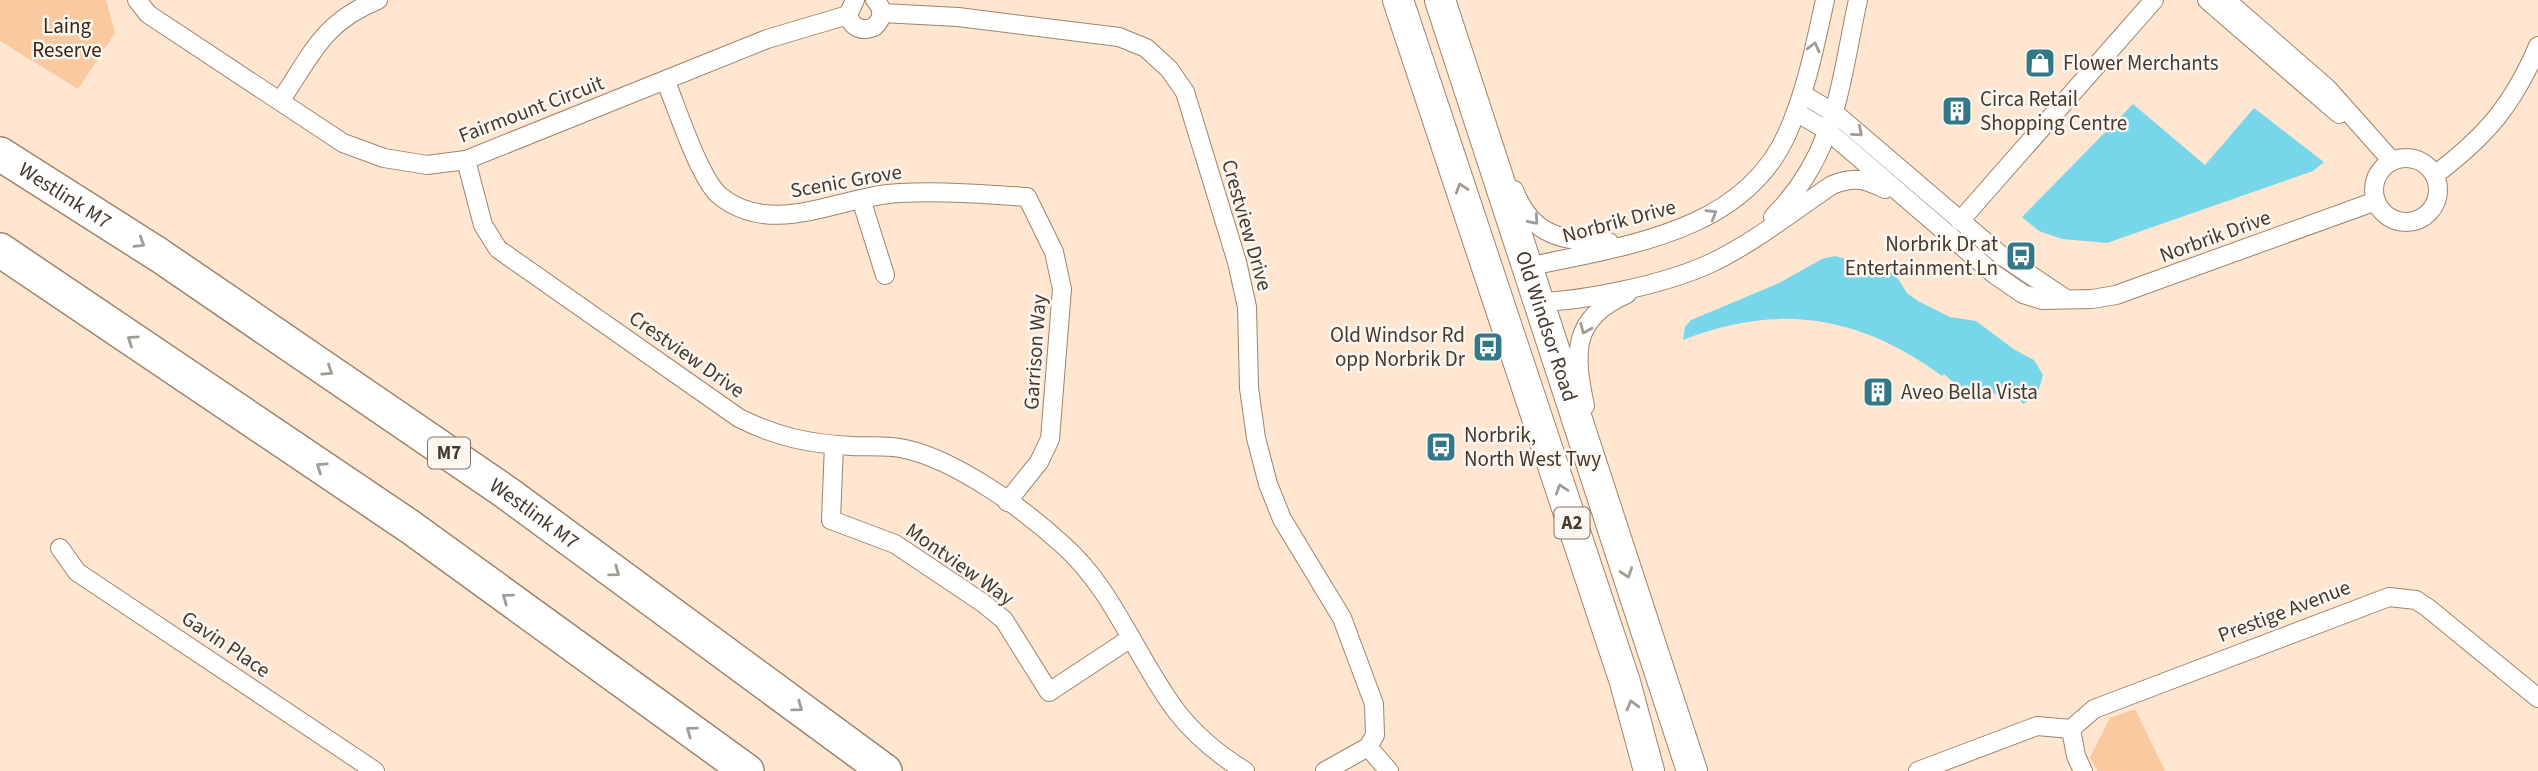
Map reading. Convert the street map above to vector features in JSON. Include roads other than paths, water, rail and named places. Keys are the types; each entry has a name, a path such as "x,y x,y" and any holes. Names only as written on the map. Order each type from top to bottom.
{"highway":[{"name":"Old Windsor Road","path":"1398,0 1625,682 1649,771"},
{"name":"Old Windsor Road","path":"1441,0 1537,302 1692,771"},
{"name":"Westlink M7","path":"0,154 159,255 506,493 885,771"},
{"path":"0,250 409,526 747,771"},
{"path":"1489,277 1527,267"},
{"path":"1489,277 1517,296 1537,302"}],"street":[{"name":"Fairmount Circuit","path":"137,0 148,14 343,143 384,158 427,165 466,160 852,7"},
{"path":"281,100 329,29 349,12 378,0"},
{"path":"1441,0 1518,201 1529,216 1550,235 1569,240 1649,239"},
{"name":"Norbrik Drive","path":"1527,267 1649,239 1696,223 1738,195 1766,168 1796,112 1825,0"},
{"name":"Norbrik Drive","path":"1752,238 1794,191 1836,114 1858,0"},
{"path":"1960,221 2154,0"},
{"path":"2207,0 2335,111 2354,122"},
{"path":"2227,0 2327,88 2354,122 2392,161"},
{"path":"852,7 858,28 869,30 878,24 879,6"},
{"name":"Crestview Drive","path":"879,6 1119,37 1146,48 1169,69 1185,92 1237,262 1247,307 1249,388 1256,438 1268,484 1282,519 1342,618 1354,645 1376,719 1375,735 1368,747"},
{"path":"2436,174 2486,133 2508,105 2538,46"},
{"name":"Scenic Grove","path":"666,82 705,176 718,195 737,206 761,214 790,215 896,193 939,192 1027,197"},
{"path":"1802,94 1836,114 1960,221 2011,262 2066,299"},
{"name":"Norbrik Drive","path":"1796,112 1828,131 1994,274 2023,294 2042,300 2092,299 2137,289 2376,201"},
{"path":"2413,158 2424,162 2436,174 2439,181 2437,200 2424,217 2414,221 2397,220 2379,210 2375,181 2385,165 2392,161 2413,158"},
{"name":"Crestview Drive","path":"466,160 483,225 498,249 739,418 772,435 804,443 913,451 961,470 1062,543 1088,568 1176,711 1201,739 1245,771"},
{"name":"Norbrik Drive","path":"1537,302 1572,299 1660,281 1711,263 1846,179 1867,180 1908,199"},
{"name":"Garrison Way","path":"1007,502 1039,462 1050,439 1062,289 1054,252 1027,197"},
{"path":"861,199 885,275"},
{"path":"1606,508 1580,380 1580,338 1591,316 1601,308 1660,281"},
{"name":"Montview Way","path":"834,445 831,520 895,544 983,603 1004,620 1049,692 1131,638"},
{"name":"Gavin Place","path":"60,548 77,572 374,771"},
{"name":"Prestige Avenue","path":"2071,729 2094,709 2389,597 2416,600 2428,608 2538,698"},
{"path":"1918,771 2037,726 2071,729 2076,756 2083,771"},
{"path":"1325,771 1368,747 1389,771"}],"water":[{"path":"2133,104 2205,165 2254,108 2324,162 2313,171 2107,243 2062,239 2039,231 2022,217"},
{"path":"1835,256 1894,272 1907,293 1918,301 1950,317 1976,321 2015,350 2034,360 2043,375 2037,396 2023,404 2019,398 1953,386 1954,383 1944,374 1942,376 1880,340 1849,328 1817,321 1752,321 1718,328 1683,340 1685,327 1691,320 1777,284 1822,259"}],"place":[{"name":"Flower Merchants","path":"2040,63"},
{"name":"Circa Retail Shopping Centre","path":"1957,111"},
{"name":"Norbrik Dr at Entertainment Ln","path":"2021,256"},
{"name":"Old Windsor Rd opp Norbrik Dr","path":"1488,347"},
{"name":"Aveo Bella Vista","path":"1878,392"},
{"name":"Norbrik, North West Twy","path":"1441,447"}],"park label":[{"name":"Laing Reserve","path":"67,38"}]}
